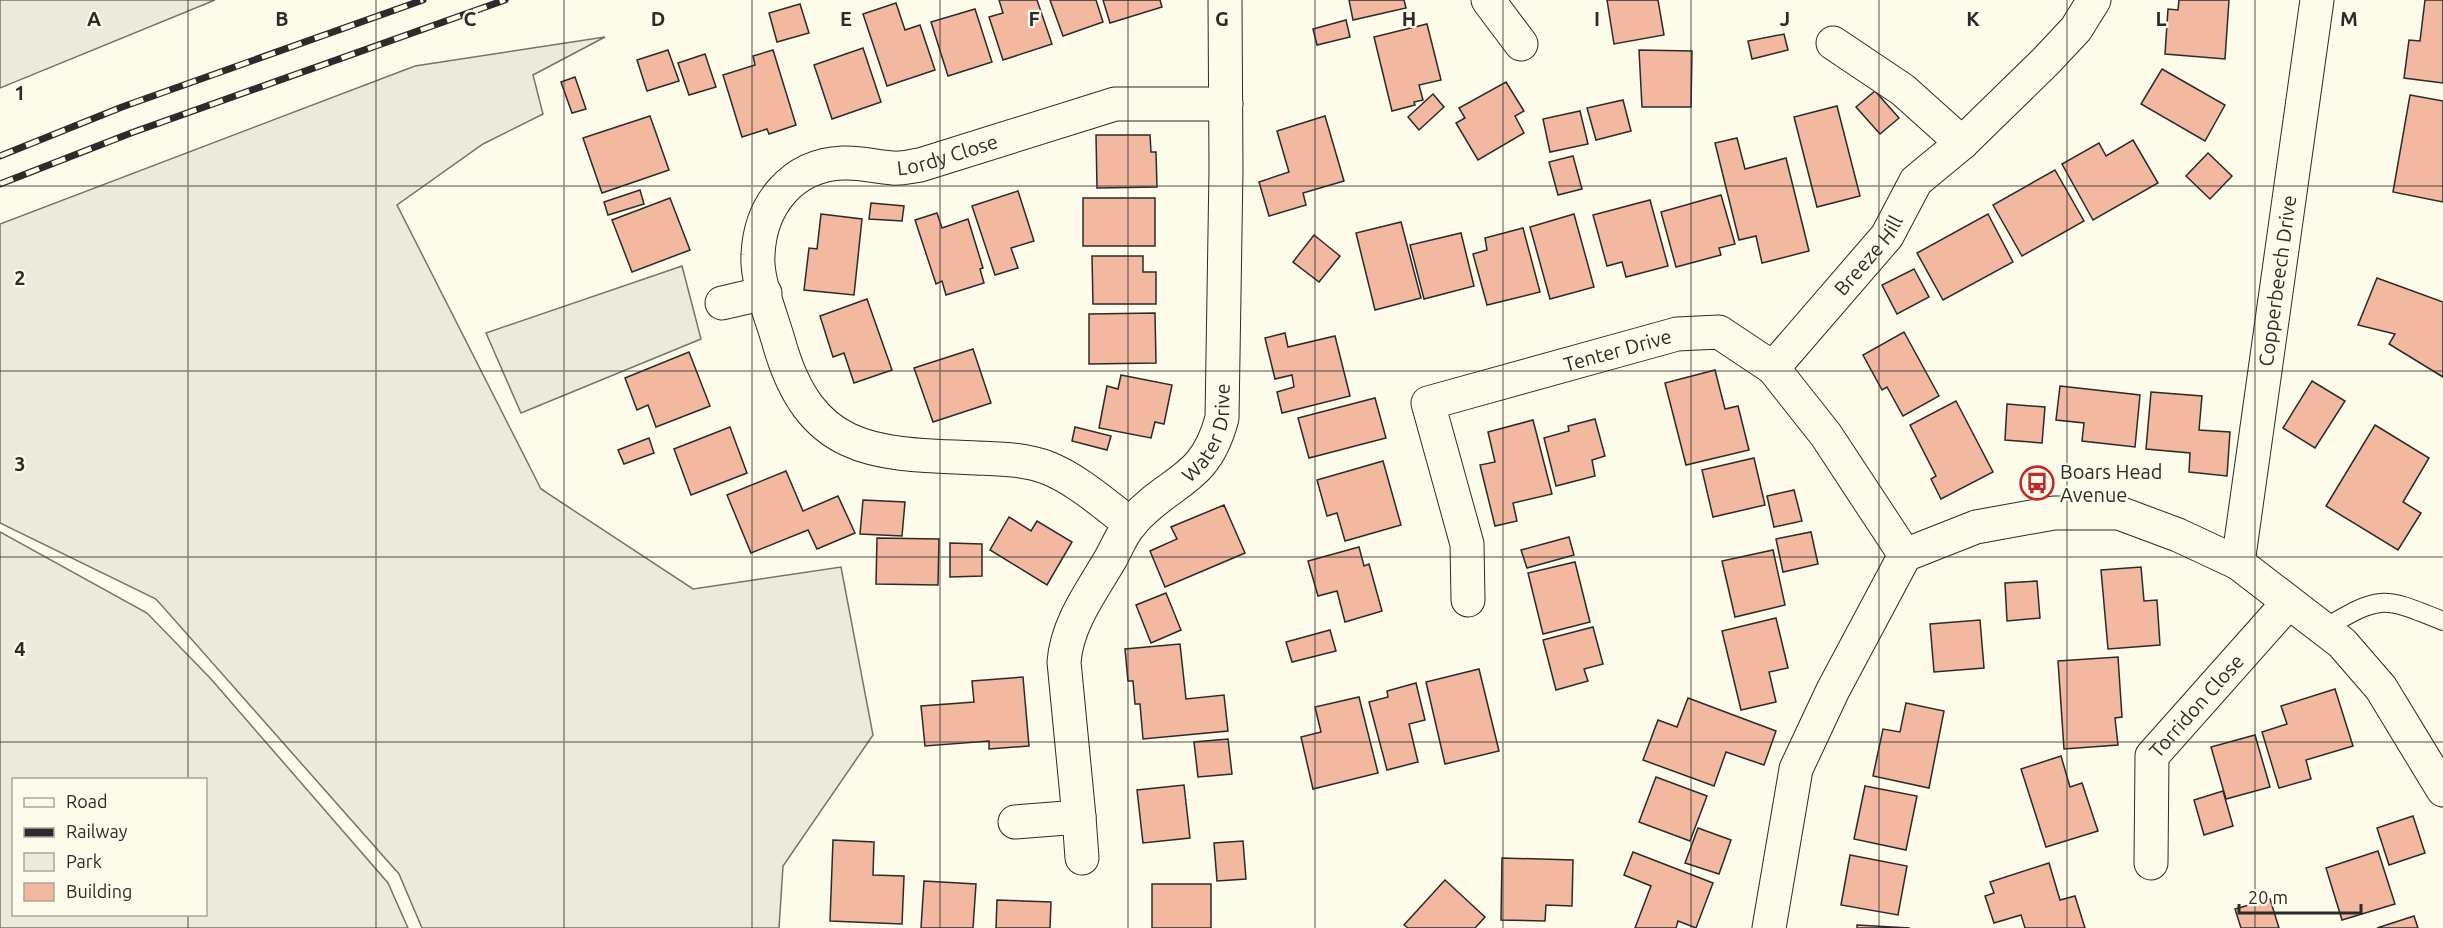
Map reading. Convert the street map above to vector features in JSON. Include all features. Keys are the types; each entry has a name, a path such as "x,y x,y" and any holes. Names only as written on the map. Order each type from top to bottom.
{"street":[{"name":"Water Drive","path":"1082,858 1064,662 1066,643 1073,623 1131,524 1158,498 1187,479 1207,458 1217,439 1222,417 1227,104 1225,0"},
{"path":"1488,0 1521,44"},
{"name":"Breeze Hill","path":"1773,368 1887,236 1916,181 1962,143 2076,29 2094,0"},
{"name":"Copperbeech Drive","path":"2238,563 2317,0"},
{"path":"1833,43 1903,90 1962,143"},
{"name":"Lordy Close","path":"1131,524 1075,483 1048,468 1016,460 894,454 862,447 830,428 803,401 788,374 757,260 759,237 764,216 776,195 794,178 818,167 843,163 895,169 920,165 1115,104 1227,104"},
{"path":"722,303 765,293"},
{"name":"Tenter Drive","path":"1468,600 1467,544 1428,404 1677,334 1719,332 1773,368 1826,435 1905,555"},
{"path":"1769,928 1796,769 1833,690 1905,555 1976,527 2054,513 2119,513 2178,535 2238,563 2343,643 2381,688 2443,790"},
{"name":"Torridon Close","path":"2151,862 2152,756 2289,603"},
{"path":"1015,822 1079,817"}],"lane":[{"path":"2323,629 2363,606 2387,600 2443,621"}],"green space":[{"path":"0,0 215,0 0,88"},
{"path":"605,37 533,75 543,114 483,144 397,205 541,489 693,589 841,567 873,735 783,866 779,928 422,928 399,874 156,599 0,523 0,224 415,66"},
{"path":"682,266 701,339 521,413 486,333"},
{"path":"0,532 147,613 211,679 388,883 408,928 0,928"}],"building":[{"path":"999,0 1037,0 1052,44 1003,60 989,17 1003,13"},
{"path":"1050,0 1096,0 1103,22 1063,36"},
{"path":"1103,0 1160,0 1162,7 1110,23"},
{"path":"1349,0 1404,0 1406,8 1353,20"},
{"path":"1607,0 1658,0 1664,35 1614,44"},
{"path":"2179,0 2229,0 2225,59 2165,54 2168,9 2178,10"},
{"path":"2425,0 2443,0 2443,83 2404,78 2409,40 2420,41"},
{"path":"896,3 905,30 920,25 935,70 887,86 863,14"},
{"path":"800,4 809,33 777,42 769,13"},
{"path":"975,9 992,62 948,76 931,22"},
{"path":"1346,20 1350,37 1317,45 1313,29"},
{"path":"1427,24 1441,80 1419,85 1423,100 1414,102 1415,105 1392,111 1374,37"},
{"path":"1784,34 1788,50 1752,59 1748,41"},
{"path":"863,48 881,102 832,119 814,65"},
{"path":"668,50 679,81 647,91 637,60"},
{"path":"773,50 796,125 769,134 767,129 742,137 723,75 755,65 753,56"},
{"path":"1639,50 1692,51 1691,107 1642,107"},
{"path":"705,54 716,87 689,95 678,63"},
{"path":"2162,69 2225,105 2205,141 2141,104"},
{"path":"575,77 586,109 572,113 561,82"},
{"path":"1506,82 1524,111 1515,116 1524,133 1478,160 1456,123 1465,118 1459,108"},
{"path":"1875,91 1899,118 1880,134 1856,107"},
{"path":"1433,94 1444,107 1419,130 1408,117"},
{"path":"2410,95 2443,101 2443,202 2393,192"},
{"path":"1623,100 1631,131 1596,140 1587,108"},
{"path":"1837,106 1860,196 1817,207 1794,117"},
{"path":"1580,111 1588,144 1550,152 1543,119"},
{"path":"650,116 669,170 602,193 583,138"},
{"path":"1325,116 1344,181 1303,193 1306,205 1269,216 1259,182 1289,172 1277,131"},
{"path":"1096,135 1150,135 1151,152 1156,152 1157,187 1097,188"},
{"path":"1737,138 1745,169 1786,158 1809,251 1762,263 1756,236 1739,240 1715,143"},
{"path":"2133,140 2158,183 2093,220 2062,164 2099,143 2106,156"},
{"path":"2208,153 2232,176 2210,199 2186,176"},
{"path":"1573,156 1582,189 1558,195 1549,162"},
{"path":"2055,170 2084,221 2022,256 1993,205"},
{"path":"640,190 644,204 608,215 604,202"},
{"path":"1018,191 1034,241 1011,248 1018,268 995,275 972,206"},
{"path":"1721,195 1735,244 1719,248 1721,255 1676,267 1661,212"},
{"path":"670,198 690,250 632,272 612,220"},
{"path":"1083,198 1155,198 1155,246 1083,246"},
{"path":"1650,200 1668,266 1626,277 1622,262 1607,266 1593,215"},
{"path":"871,203 904,206 902,221 869,219"},
{"path":"937,213 942,228 968,219 983,268 980,269 984,283 946,295 942,281 936,284 915,220"},
{"path":"821,214 862,219 854,295 804,290 809,248 817,249"},
{"path":"1574,214 1594,287 1550,299 1530,227"},
{"path":"1988,214 2013,262 1943,300 1917,253"},
{"path":"1401,222 1421,298 1375,310 1356,233"},
{"path":"1523,228 1540,292 1487,305 1473,254 1487,250 1485,238"},
{"path":"1461,233 1474,286 1424,299 1410,245"},
{"path":"1314,235 1340,256 1319,282 1293,262"},
{"path":"1092,256 1143,256 1143,272 1156,272 1156,304 1093,304"},
{"path":"1914,269 1929,297 1897,314 1882,285"},
{"path":"2377,278 2443,302 2443,377 2389,344 2395,334 2358,325"},
{"path":"867,299 892,370 854,383 844,353 833,357 820,316"},
{"path":"1155,313 1156,363 1089,364 1089,314"},
{"path":"1904,332 1939,396 1903,416 1887,387 1882,390 1863,355"},
{"path":"1285,333 1288,347 1335,336 1350,396 1282,413 1277,392 1294,387 1292,375 1275,379 1265,338"},
{"path":"973,349 991,403 933,422 914,368"},
{"path":"689,352 710,406 656,427 648,405 637,410 625,378"},
{"path":"1715,370 1725,409 1738,406 1749,450 1686,465 1665,383"},
{"path":"1121,375 1172,385 1164,424 1155,422 1151,438 1099,428 1107,386 1118,389"},
{"path":"2312,381 2345,401 2315,448 2283,428"},
{"path":"2060,386 2140,395 2135,447 2082,441 2084,423 2056,420"},
{"path":"2151,392 2202,396 2199,430 2230,432 2227,476 2189,472 2190,453 2146,449"},
{"path":"1375,398 1386,438 1309,458 1298,418"},
{"path":"1956,401 1993,472 1941,499 1931,479 1936,476 1910,425"},
{"path":"2007,404 2045,407 2042,443 2005,440"},
{"path":"1595,419 1605,456 1592,460 1595,476 1556,486 1544,438 1569,431 1568,426"},
{"path":"1533,420 1552,494 1513,503 1517,521 1495,526 1480,465 1495,462 1488,432"},
{"path":"2375,425 2429,458 2403,502 2421,513 2398,550 2326,506"},
{"path":"730,427 747,473 691,495 674,449"},
{"path":"1075,427 1111,436 1107,450 1072,441"},
{"path":"649,438 654,453 624,464 618,450"},
{"path":"1754,458 1765,505 1713,517 1702,470"},
{"path":"1383,461 1401,525 1345,541 1337,513 1327,516 1317,480"},
{"path":"786,471 803,511 838,496 855,533 817,549 808,530 751,553 727,495"},
{"path":"1794,490 1802,521 1774,527 1767,496"},
{"path":"863,500 905,502 902,536 860,534"},
{"path":"1224,505 1245,553 1165,587 1150,551 1177,539 1171,527"},
{"path":"1009,517 1031,531 1037,521 1072,542 1047,585 990,550"},
{"path":"1811,532 1818,564 1783,572 1776,539"},
{"path":"1569,537 1574,555 1527,568 1521,550"},
{"path":"877,538 939,539 938,585 876,584"},
{"path":"950,543 982,544 982,576 950,577"},
{"path":"1359,547 1364,566 1369,564 1382,611 1345,622 1337,591 1318,596 1308,561"},
{"path":"1773,550 1785,605 1735,617 1722,561"},
{"path":"1575,562 1590,622 1543,634 1528,573"},
{"path":"2141,567 2144,601 2157,600 2160,645 2108,649 2101,570"},
{"path":"2037,581 2040,618 2007,621 2005,583"},
{"path":"1166,593 1181,630 1151,643 1136,605"},
{"path":"1776,618 1788,668 1769,672 1776,702 1741,710 1722,631"},
{"path":"1980,620 1984,668 1934,672 1930,624"},
{"path":"1593,627 1603,664 1584,669 1588,681 1556,690 1543,640"},
{"path":"1330,630 1336,651 1292,662 1286,642"},
{"path":"1180,644 1186,699 1224,695 1228,731 1143,739 1140,704 1135,704 1133,681 1128,681 1125,649"},
{"path":"2118,657 2122,717 2115,718 2118,745 2064,749 2058,661"},
{"path":"1479,669 1499,751 1445,764 1426,682"},
{"path":"1023,677 1029,746 989,749 989,741 925,746 921,706 974,702 972,681"},
{"path":"1416,683 1425,720 1409,724 1418,762 1387,770 1369,702 1388,697 1387,691"},
{"path":"2335,689 2353,746 2306,760 2311,779 2279,788 2262,732 2287,724 2281,706"},
{"path":"1359,697 1378,773 1313,789 1301,737 1321,732 1315,707"},
{"path":"1688,698 1776,731 1764,765 1726,752 1714,786 1643,760 1658,720 1677,727"},
{"path":"1906,703 1944,711 1929,788 1873,776 1883,729 1900,732"},
{"path":"2255,735 2270,787 2226,799 2211,747"},
{"path":"1228,739 1232,774 1198,777 1194,742"},
{"path":"2061,756 2070,787 2082,783 2098,831 2046,847 2021,769"},
{"path":"1656,777 1707,796 1690,841 1639,822"},
{"path":"1184,785 1190,838 1143,843 1137,790"},
{"path":"1865,786 1917,796 1906,850 1854,839"},
{"path":"2223,791 2233,826 2204,835 2194,800"},
{"path":"2413,816 2425,853 2389,865 2377,828"},
{"path":"1698,828 1731,840 1719,874 1685,863"},
{"path":"833,840 874,842 873,875 904,876 902,924 830,921"},
{"path":"1243,841 1246,879 1217,881 1214,843"},
{"path":"2378,851 2395,904 2342,920 2326,868"},
{"path":"1633,852 1713,883 1696,928 1678,921 1676,928 1635,928 1651,886 1624,875"},
{"path":"1850,855 1907,866 1898,915 1841,905"},
{"path":"1502,858 1573,860 1572,906 1546,905 1545,921 1501,920"},
{"path":"2049,863 2060,900 2075,896 2085,928 2025,928 2021,915 1994,923 1985,896 1994,893 1990,882"},
{"path":"1445,880 1485,917 1475,928 1408,928 1404,925"},
{"path":"924,881 976,884 973,928 921,928"},
{"path":"1152,884 1211,884 1211,928 1152,928"},
{"path":"2270,899 2279,928 2241,928 2235,909"},
{"path":"997,900 1051,902 1050,928 996,928"},
{"path":"2414,916 2418,928 2377,928"},
{"path":"1857,925 1910,928 1857,928"}],"railway":[{"path":"0,156 122,107 423,0"},
{"path":"0,184 131,133 505,0"}],"place":[{"name":"Boars Head Avenue","path":"2037,483"}]}
